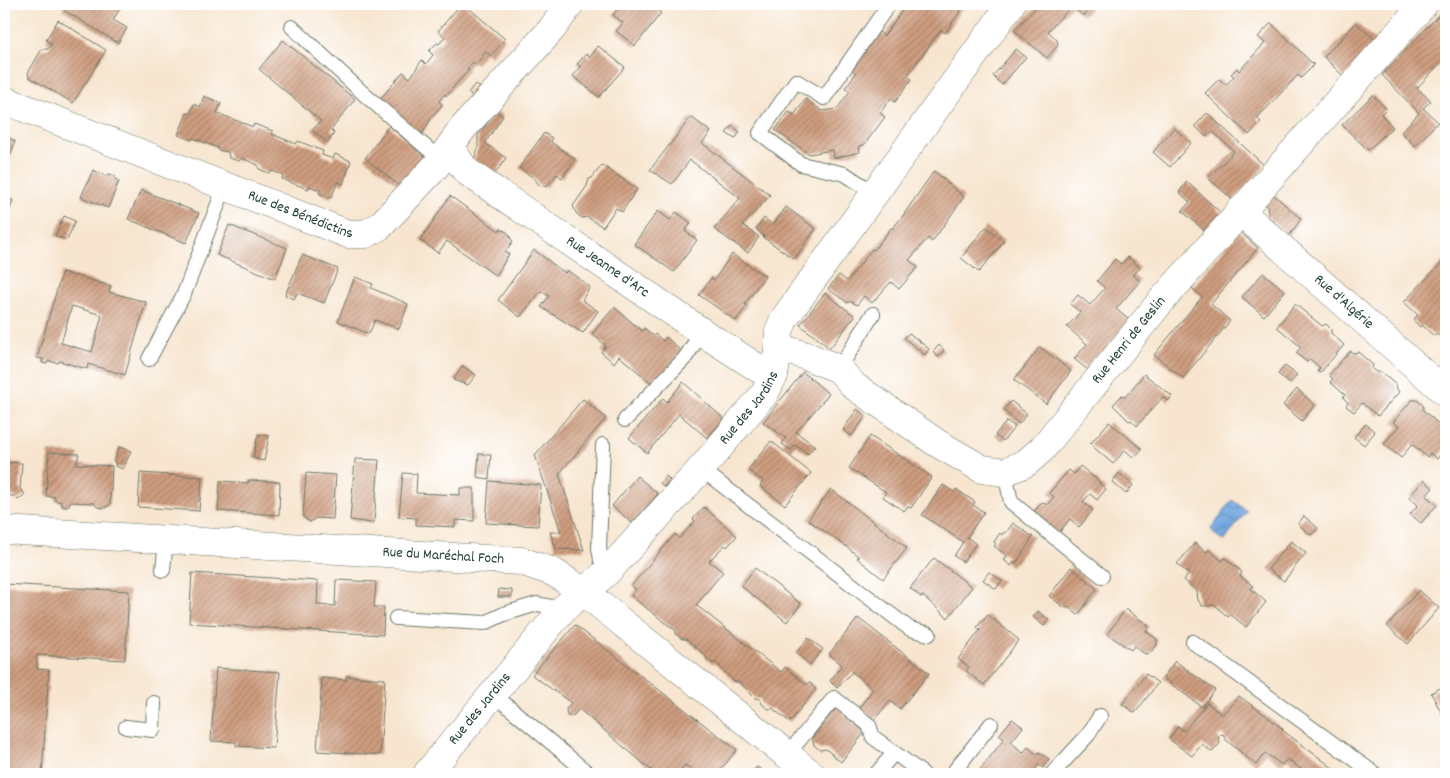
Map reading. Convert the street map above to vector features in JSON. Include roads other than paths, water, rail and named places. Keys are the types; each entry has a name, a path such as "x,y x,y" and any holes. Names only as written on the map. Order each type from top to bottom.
{"street":[{"name":"Rue des Bénédictins","path":"4,100 348,234 366,234 380,226 446,154 463,128 550,30 570,4"},
{"name":"Rue des Jardins","path":"427,774 493,694 574,601 607,572 701,469 766,393 776,363 779,331 784,319 1011,4"},
{"name":"Rue Henri de Geslin","path":"1005,472 1026,463 1042,448 1157,306 1424,4"},
{"name":"Rue Jeanne d'Arc","path":"446,154 466,171 761,370 776,363"},
{"name":"Rue d'Algérie","path":"1240,211 1446,393"},
{"path":"776,363 794,352 839,369 854,386 937,443 982,469 1005,472"},
{"name":"Rue du Maréchal Foch","path":"4,530 521,561 553,572 574,601 811,774"}],"lane":[{"path":"874,193 845,174 801,164 760,133 796,81 824,98 889,4"},
{"path":"292,28 365,95 446,154"},
{"path":"149,359 184,294 226,186"},
{"path":"839,369 873,314"},
{"path":"625,420 685,358 702,332"},
{"path":"603,446 599,548 600,560 607,572"},
{"path":"701,469 910,629 929,634"},
{"path":"1005,472 1011,502 1102,576"},
{"path":"162,570 166,540"},
{"path":"396,618 485,623 504,614 537,604 574,601"},
{"path":"1193,642 1375,774"},
{"path":"493,694 589,774"},
{"path":"786,755 834,698 869,725 873,737 923,774"},
{"path":"126,727 153,730 154,703"},
{"path":"1052,774 1088,735 1100,716"},
{"path":"952,774 991,724"},
{"path":"876,774 894,753"}],"water":[{"path":"1232,500 1247,511 1225,540 1216,536 1211,528"}]}
